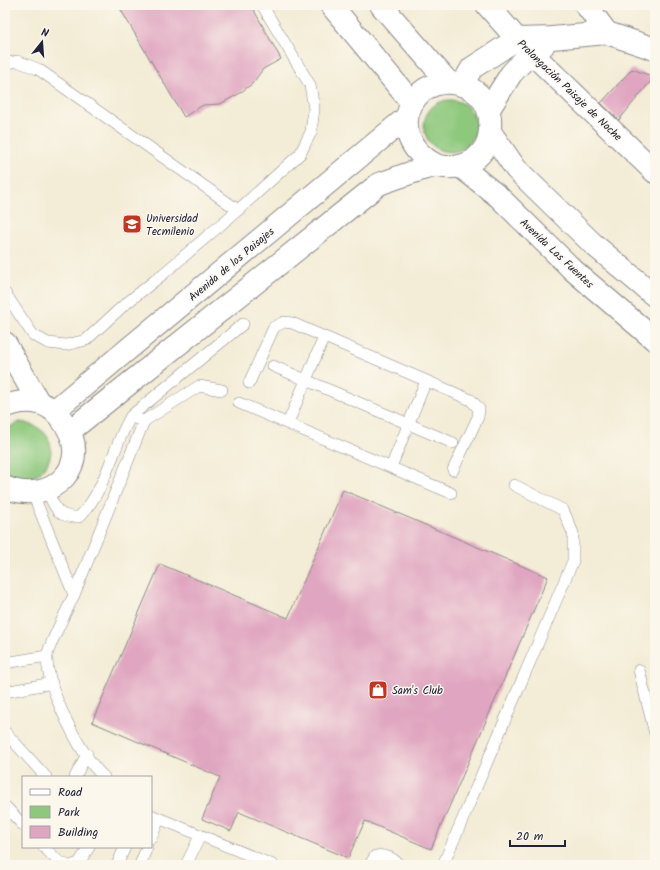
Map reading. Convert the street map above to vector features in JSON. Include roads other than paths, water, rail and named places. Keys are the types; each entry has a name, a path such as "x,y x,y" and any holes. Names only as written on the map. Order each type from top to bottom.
{"street":[{"path":"331,5 409,110"},
{"path":"381,5 455,84"},
{"name":"Prolongación Paisaje de Noche","path":"487,5 533,55 655,172"},
{"path":"586,5 607,33"},
{"path":"455,84 472,68 517,39 552,38 607,33 655,49"},
{"path":"489,109 511,74 522,62 533,55 552,38"},
{"path":"455,84 474,90 482,99 489,109 491,133 485,148 474,159 460,166 448,167 436,165 425,160 416,152 410,141 407,129 409,110 428,88 455,84"},
{"name":"Avenida de los Paisajes","path":"47,407 409,110"},
{"path":"491,133 516,169 593,244 655,296"},
{"path":"71,430 379,184 436,165"},
{"name":"Avenida Las Fuentes","path":"460,166 499,197 573,270 655,340"},
{"path":"5,343 47,407 71,430 74,444 74,458 68,472 59,482 40,492 17,493 5,487"},
{"path":"5,406 23,402 47,407"}],"lane":[{"path":"5,293 33,335 48,343 66,345 86,340 123,306 238,210 300,154 311,132 314,110 310,85 262,5"},
{"path":"5,64 17,61 38,69 238,210"},
{"path":"250,383 274,327 284,322 292,323 471,400 479,409 478,417 453,470"},
{"path":"40,492 56,510 67,518 79,517 91,505 122,432 131,416 243,324"},
{"path":"288,423 324,337"},
{"path":"273,366 453,443"},
{"path":"391,467 426,381"},
{"path":"103,776 75,738 52,683 47,656 74,595 144,422 199,386 222,390"},
{"path":"239,403 451,493"},
{"path":"131,416 144,422"},
{"path":"443,865 573,561 573,533 563,510 514,485"},
{"path":"40,492 74,595"},
{"path":"5,663 47,656"},
{"path":"639,670 655,734"},
{"path":"5,692 52,683"},
{"path":"5,732 45,776"},
{"path":"76,776 87,754"},
{"path":"5,806 22,824"},
{"path":"152,833 155,817 273,865"},
{"path":"186,865 200,836"},
{"path":"45,848 58,861 66,865"},
{"path":"73,865 79,863 88,848"},
{"path":"117,865 125,848"},
{"path":"140,865 147,848"},
{"path":"370,865 375,856 381,855 396,861 399,865"}],"place":[{"name":"Universidad Tecmilenio","path":"132,224"},
{"name":"Sam's Club","path":"378,690"}]}
